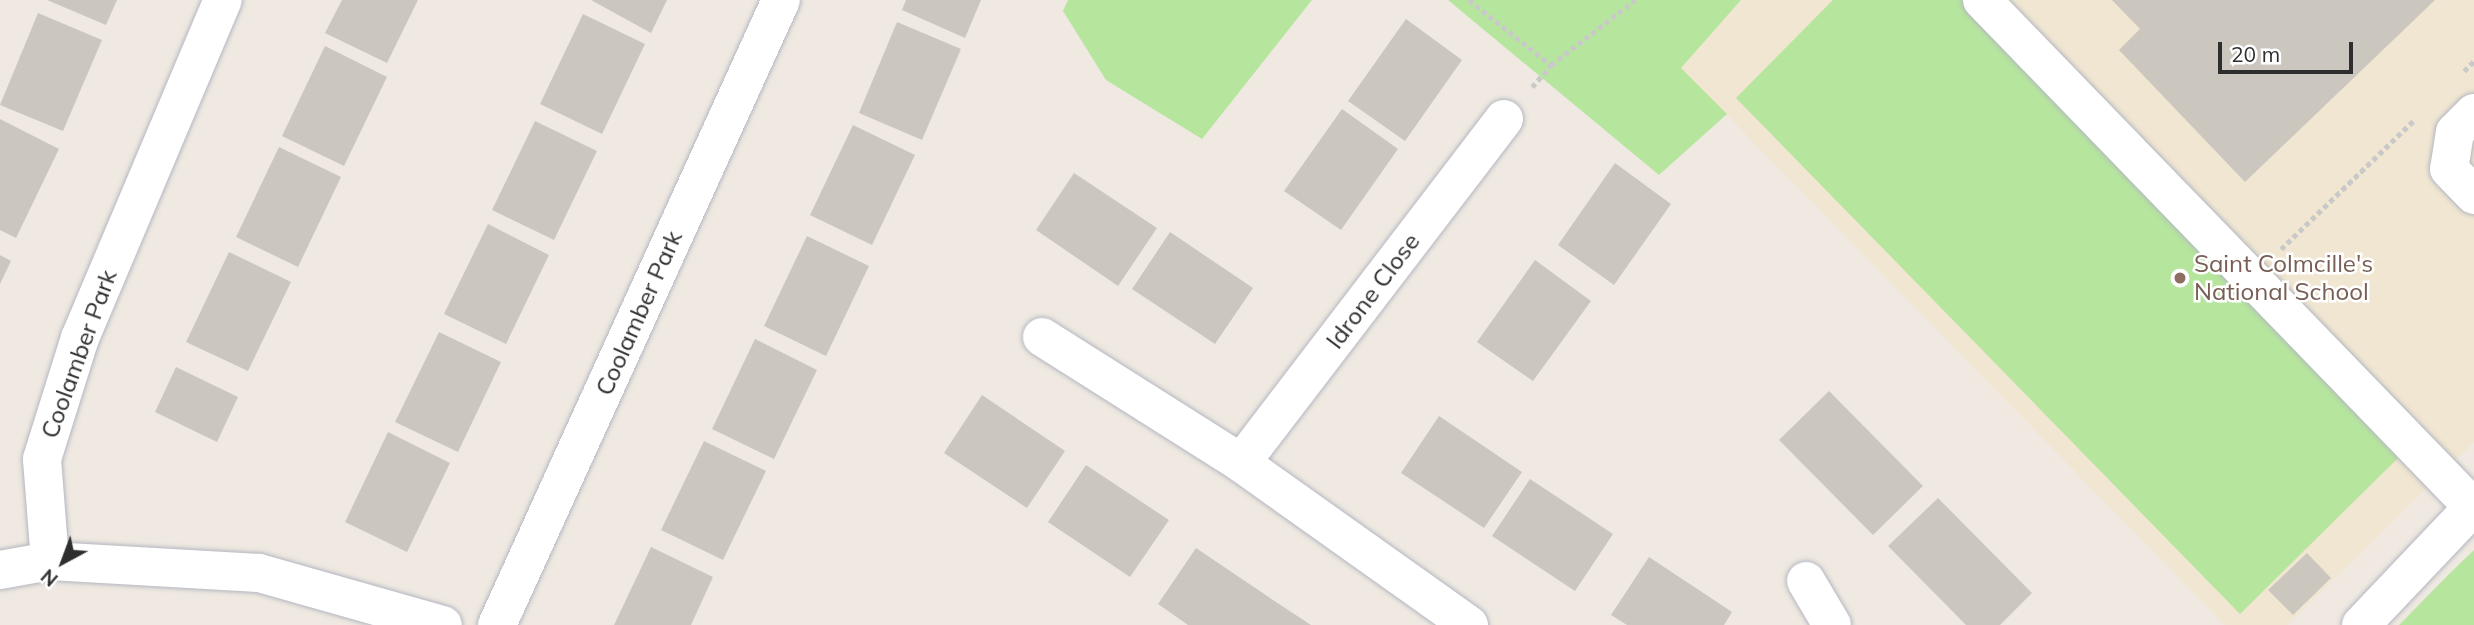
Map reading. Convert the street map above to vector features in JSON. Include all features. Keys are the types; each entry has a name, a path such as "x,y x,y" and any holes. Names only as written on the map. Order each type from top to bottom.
{"street":[{"name":"Coolamber Park","path":"50,561 46,447 80,338 223,0"},
{"name":"Coolamber Park","path":"497,625 780,0"},
{"path":"1982,0 2473,507 2361,625"},
{"name":"Idrone Close","path":"1241,463 1516,105"},
{"path":"2474,113 2455,132 2449,169 2474,195"},
{"path":"1042,337 1241,463 1469,625"},
{"path":"0,570 50,561 260,573 443,625"},
{"path":"1805,581 1832,625"}],"path":[{"path":"1469,0 1551,65"},
{"path":"1516,105 1551,65 1635,0"},
{"path":"2454,81 2474,61"},
{"path":"2250,279 2415,119"}],"shaded area":[{"name":"Saint Colmcille's National School","path":"1741,0 2474,0 2474,442 2287,625 2225,625 1681,68"}],"green space":[{"path":"1068,0 1312,0 1202,139 1106,80 1063,11"},
{"path":"1448,0 1741,0 1681,68 1727,114 1659,175"},
{"path":"1833,0 1962,0 2398,458 2240,614 1736,98"},
{"path":"2474,550 2474,625 2399,625 2449,574"}],"building":[{"path":"47,0 117,0 106,25"},
{"path":"342,0 418,0 387,63 325,33"},
{"path":"591,0 667,0 651,33"},
{"path":"906,0 981,0 965,38 902,10"},
{"path":"2112,0 2435,0 2245,182 2119,50 2140,29"},
{"path":"38,13 102,40 63,131 0,105"},
{"path":"583,14 645,44 602,134 540,104"},
{"path":"1406,19 1462,60 1405,141 1348,101"},
{"path":"897,22 961,49 922,140 859,113"},
{"path":"325,46 387,77 344,166 282,136"},
{"path":"1342,109 1398,149 1341,230 1284,191"},
{"path":"0,119 59,149 16,238 0,230"},
{"path":"535,121 597,151 554,240 492,210"},
{"path":"853,125 915,155 872,245 810,215"},
{"path":"279,147 341,177 298,267 236,237"},
{"path":"1615,163 1671,204 1614,285 1558,245"},
{"path":"1074,173 1157,228 1118,286 1036,230"},
{"path":"488,224 549,255 506,344 444,314"},
{"path":"1170,232 1253,288 1215,344 1132,289"},
{"path":"807,236 869,266 826,356 764,326"},
{"path":"229,252 291,282 248,371 186,342"},
{"path":"0,255 11,261 0,284"},
{"path":"1535,260 1591,301 1533,381 1477,342"},
{"path":"439,332 501,362 458,452 395,422"},
{"path":"755,339 817,370 774,459 712,429"},
{"path":"176,367 238,397 217,442 155,412"},
{"path":"1829,391 1923,486 1873,535 1779,440"},
{"path":"982,395 1065,451 1027,508 944,453"},
{"path":"1439,416 1522,472 1484,528 1401,473"},
{"path":"388,432 450,463 407,552 345,522"},
{"path":"704,441 766,471 723,560 661,530"},
{"path":"1086,465 1169,520 1130,577 1048,522"},
{"path":"1530,479 1613,534 1575,591 1492,536"},
{"path":"1938,498 2032,593 2000,625 1966,625 1888,546"},
{"path":"651,547 713,577 691,625 614,625"},
{"path":"1196,548 1311,625 1188,625 1158,604"},
{"path":"2307,553 2331,578 2293,615 2268,590"},
{"path":"1649,557 1732,612 1724,625 1627,625 1611,615"}],"place":[{"name":"Saint Colmcille's National School","path":"2180,278"}]}
